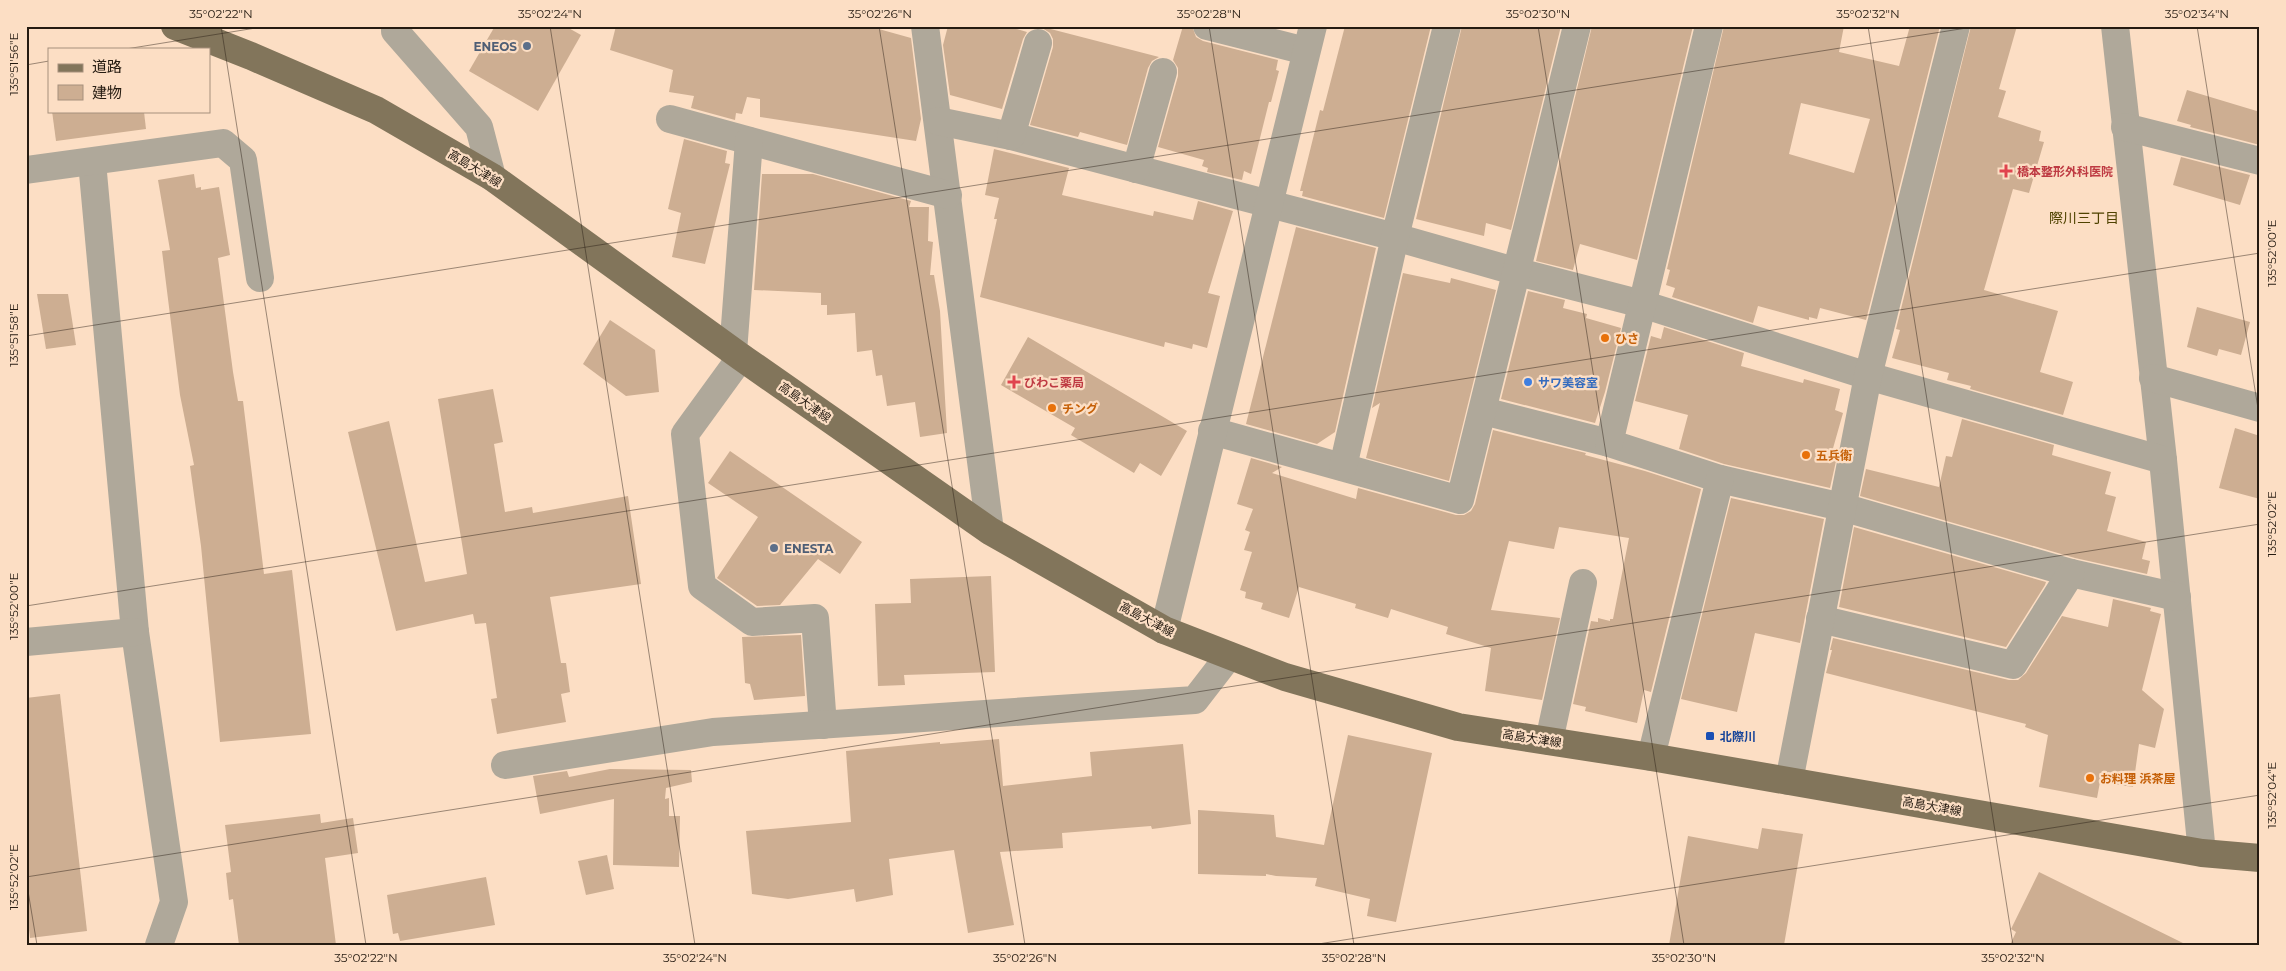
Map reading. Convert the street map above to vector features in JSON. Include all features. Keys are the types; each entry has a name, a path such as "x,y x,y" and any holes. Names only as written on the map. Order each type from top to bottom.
{"main road":[{"name":"高島大津線","path":"176,26 376,110 492,177 737,355 990,531 1164,630 1229,656 1285,677 1458,726 2202,853 2260,858"}],"street":[{"path":"395,26 395,31 479,127 492,177"},
{"path":"925,26 990,531"},
{"path":"1164,630 1267,205 1310,39 1207,26"},
{"path":"1343,467 1395,237 1447,26"},
{"path":"1212,432 1460,500 1578,26"},
{"path":"1609,443 1709,26"},
{"path":"1789,781 1868,376 1956,26"},
{"path":"2116,26 2125,128 2163,460 2202,853"},
{"path":"1011,136 1038,43"},
{"path":"1136,168 1163,72"},
{"path":"670,120 948,195"},
{"path":"938,121 1011,136 1136,168 1267,205 1395,237 1518,272 1642,304 1868,376 2163,460"},
{"path":"2125,128 2260,161"},
{"path":"749,141 737,355 685,434 702,586 752,622 815,618 822,725"},
{"path":"26,170 223,143 243,160 260,278"},
{"path":"92,162 135,632 174,902 159,945"},
{"path":"2154,378 2260,408"},
{"path":"1482,411 1609,443 1720,479 1842,507 2071,574 2177,597"},
{"path":"1651,758 1720,479"},
{"path":"1820,619 2013,664 2071,574"},
{"path":"1549,741 1583,582"},
{"path":"26,642 135,632"},
{"path":"504,765 713,732 1195,700 1229,656"}],"building":[{"path":"495,26 565,26 581,35 538,111 469,71"},
{"path":"616,26 868,26 911,38 921,119 916,141 760,117 760,99 747,97 742,114 736,113 735,120 691,108 694,96 669,92 673,70 610,50"},
{"path":"948,26 1006,26 1027,32 1023,39 1002,109 950,95 943,45"},
{"path":"1039,26 1159,57 1152,61 1148,68 1127,145 1080,132 1078,137 1030,125 1053,47 1053,39 1050,33"},
{"path":"1183,26 1192,26 1196,37 1203,41 1278,60 1276,70 1279,71 1271,102 1269,102 1251,174 1244,171 1242,180 1207,172 1208,168 1202,166 1204,160 1158,147 1178,76 1178,68 1173,60"},
{"path":"1345,26 1431,26 1384,218 1302,196 1303,191 1300,191 1320,110 1323,111"},
{"path":"1462,26 1561,26 1511,230 1486,223 1484,236 1416,219"},
{"path":"1592,26 1693,26 1637,260 1580,244 1573,270 1536,261"},
{"path":"1724,26 1844,26 1839,52 1899,66 1910,26 1940,26 1866,320 1820,308 1817,319 1809,317 1809,320 1758,306 1753,323 1672,297 1675,288 1666,285 1670,270 1667,269","holes":["1801,103 1870,119 1854,173 1789,154"]},
{"path":"1971,26 2017,26 1999,89 2006,91 1998,117 2041,131 2039,141 2044,142 2029,193 2013,189 1984,290 2058,311 2040,372 2073,382 2063,415 1970,389 1971,386 1947,380 1949,373 1892,358 1900,330 1896,329"},
{"path":"2187,90 2260,112 2260,145 2190,127 2191,125 2177,121"},
{"path":"52,112 144,112 146,129 56,141"},
{"path":"684,139 727,151 725,163 730,164 705,264 672,257 681,213 668,209"},
{"path":"994,149 1069,168 1062,195 1153,216 1154,211 1193,220 1198,201 1233,211 1208,293 1220,296 1207,348 1193,344 1192,349 1165,342 1164,347 980,297 997,219 994,219 999,198 985,195"},
{"path":"2181,157 2250,175 2240,205 2173,185"},
{"path":"194,174 196,188 201,187 201,190 219,187 230,255 218,258 238,401 243,401 264,574 292,570 311,734 220,742 201,546 190,466 194,465 180,395 162,251 170,250 158,180"},
{"path":"762,174 813,174 911,201 909,207 929,207 928,241 933,242 930,275 934,275 940,311 947,433 920,437 915,402 887,406 882,375 876,376 872,350 857,352 855,313 827,315 827,305 821,305 821,293 754,290"},
{"path":"1296,227 1376,248 1335,432 1317,444 1246,424"},
{"path":"1403,273 1450,283 1451,278 1496,290 1449,481 1366,458 1380,403 1372,408"},
{"path":"1528,291 1565,300 1563,308 1587,314 1586,318 1621,328 1595,423 1501,399"},
{"path":"37,294 68,294 76,345 46,349"},
{"path":"2197,307 2250,322 2241,355 2219,349 2217,356 2187,347"},
{"path":"610,320 655,350 659,392 626,396 583,364"},
{"path":"1664,327 1744,353 1741,366 1803,383 1804,379 1840,389 1835,410 1843,413 1830,459 1836,461 1830,488 1724,464 1679,449 1688,415 1635,401 1651,336 1661,339"},
{"path":"1028,337 1187,431 1161,476 1140,463 1134,473 1071,435 1075,428 1001,385"},
{"path":"493,389 503,442 494,444 505,512 532,507 533,513 628,496 641,584 550,597 561,663 566,663 570,692 561,694 566,722 497,734 491,699 497,698 486,623 475,624 473,614 396,631 348,432 389,421 425,582 467,574 438,399"},
{"path":"1962,419 2054,445 2052,455 2111,472 2105,494 2116,497 2107,531 2146,542 2142,559 2150,561 2147,574 2075,558 1860,496 1866,469 1939,487 1946,456 1952,457"},
{"path":"2235,428 2260,436 2260,499 2219,488"},
{"path":"1493,430 1586,453 1585,455 1645,471 1701,489 1651,692 1644,690 1637,723 1585,711 1586,707 1573,704 1591,621 1598,622 1598,618 1610,621 1610,619 1613,619 1629,538 1559,527 1554,549 1509,541 1491,610 1560,618 1542,700 1485,691 1491,648 1446,634 1448,627 1391,609 1388,618 1355,608 1356,604 1299,587 1289,618 1261,609 1263,603 1245,598 1246,592 1240,590 1252,552 1244,550 1250,532 1245,530 1253,509 1237,504 1251,458 1282,467 1272,473 1356,499 1358,488 1456,515 1464,515 1471,511 1475,504"},
{"path":"730,451 862,542 840,574 818,559 780,605 757,606 717,578 758,517 708,483"},
{"path":"1731,498 1824,519 1800,643 1755,633 1737,712 1681,699"},
{"path":"1854,527 2046,582 2006,647 1839,607"},
{"path":"991,576 995,672 904,675 905,685 878,686 875,604 911,603 910,579"},
{"path":"2113,599 2151,608 2150,611 2161,614 2142,690 2164,709 2155,748 2139,744 2133,787 2100,782 2097,798 2039,787 2048,735 2025,727 2026,724 1826,673 1833,638 2009,680 2018,680 2026,673 2062,616 2108,627"},
{"path":"801,635 805,696 754,700 750,684 745,683 742,637"},
{"path":"60,694 87,931 30,938 26,903 26,698"},
{"path":"1348,735 1432,753 1396,922 1367,916 1370,899 1315,886 1317,878 1266,874 1266,876 1198,874 1198,810 1274,815 1276,837 1324,845"},
{"path":"999,739 1003,786 1092,776 1090,752 1183,744 1191,824 1152,829 1151,826 1062,833 1063,848 1000,852 1014,925 968,933 954,850 889,859 893,895 856,902 854,889 788,899 752,894 746,831 851,822 846,751 940,742 940,744"},
{"path":"610,769 691,770 692,782 666,788 665,799 669,798 669,816 680,816 679,867 613,865 614,799 540,814 533,776 567,771 569,777"},
{"path":"320,814 321,823 353,818 358,853 325,858 336,945 239,945 233,899 229,900 226,873 231,872 225,825"},
{"path":"1762,828 1803,834 1784,945 1669,945 1688,836 1758,849"},
{"path":"607,855 614,889 586,895 578,861"},
{"path":"2039,872 2187,945 2010,945 2016,932 2011,929"},
{"path":"486,877 495,925 400,941 398,933 393,934 387,895"}],"place":[{"name":"ENEOS","path":"527,46"},
{"name":"橋本整形外科医院","path":"2006,171"},
{"name":"ひさ","path":"1605,338"},
{"name":"びわこ薬局","path":"1014,382"},
{"name":"サワ美容室","path":"1528,382"},
{"name":"チング","path":"1052,408"},
{"name":"五兵衛","path":"1806,455"},
{"name":"ENESTA","path":"774,548"},
{"name":"北際川","path":"1710,736"},
{"name":"お料理 浜茶屋","path":"2090,778"}],"district":[{"name":"際川三丁目","path":"2084,218"}]}
